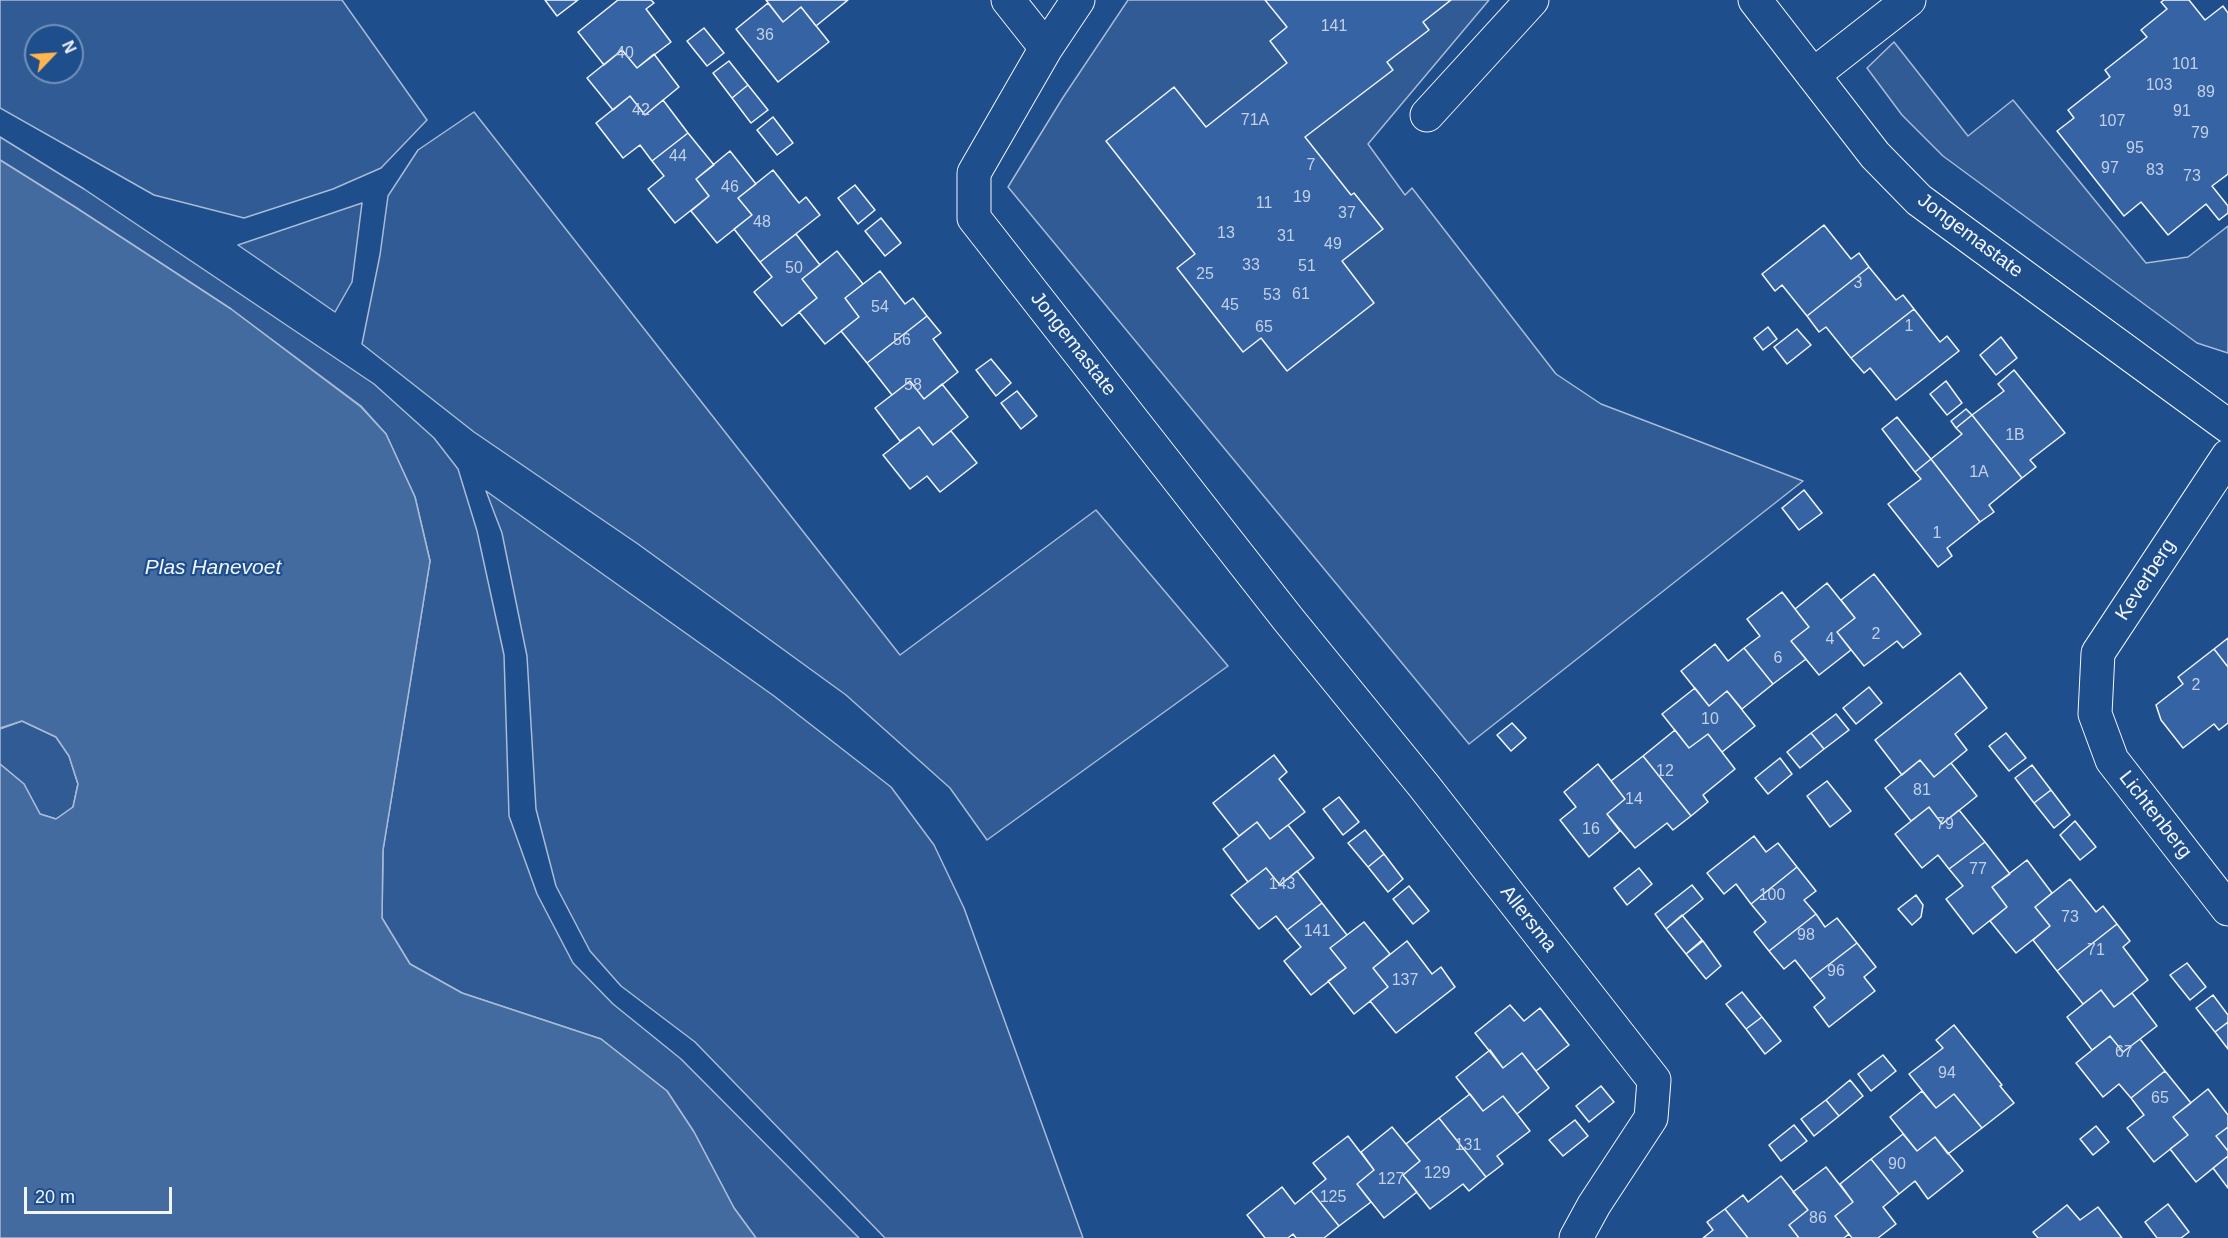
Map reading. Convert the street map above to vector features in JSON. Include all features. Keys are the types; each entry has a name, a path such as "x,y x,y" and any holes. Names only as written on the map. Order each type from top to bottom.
{"street":[{"path":"1008,0 1046,48"},
{"name":"Jongemastate","path":"1078,0 1046,48 974,173 974,218 1288,619"},
{"path":"1427,115 1532,0"},
{"name":"Jongemastate","path":"1755,0 1875,155 1919,200 2228,426"},
{"path":"1813,75 1909,0"},
{"name":"Keverberg","path":"2095,714 2098,652 2228,456"},
{"name":"Allersma","path":"1288,619 1424,786 1654,1080 1651,1118 1594,1205 1576,1238"},
{"name":"Lichtenberg","path":"2095,714 2112,760 2228,909"}],"shaded area":[{"path":"0,0 342,0 427,120 381,168 333,189 244,218 154,195 0,108"},
{"path":"1128,0 1489,0 1368,144 1405,195 1412,188 1556,374 1601,404 1803,481 1469,744 1008,187 1062,99"},
{"path":"1894,42 1968,136 2013,100 2146,263 2188,257 2228,226 2228,353 2197,343 1943,156 1902,115 1867,68"},
{"path":"474,112 900,655 1096,510 1228,666 987,840 950,788 846,695 638,544 474,432 362,344 380,255 388,196 418,150"},
{"path":"0,137 84,189 374,384 434,438 458,469 477,531 504,655 509,816 537,894 573,963 613,1004 681,1059 859,1238 756,1238 734,1208 694,1132 667,1091 601,1039 462,993 410,964 382,918 383,850 430,561 415,497 386,434 361,406 231,309 0,160"},
{"path":"362,203 352,282 335,312 238,245"},
{"path":"486,491 774,696 891,787 934,845 964,908 1083,1238 885,1238 695,1042 621,986 590,951 556,886 536,809 527,656 502,533"},
{"path":"22,721 56,737 69,756 78,784 73,807 56,819 40,814 24,784 0,764 0,729"}],"water":[{"name":"Plas Hanevoet","path":"0,160 231,309 361,407 386,434 415,497 430,561 383,850 382,918 410,964 462,993 601,1039 667,1091 694,1132 734,1208 756,1238 0,1238 0,764 24,784 40,814 56,819 73,807 78,784 69,756 56,737 22,721 0,728"}],"building":[{"path":"545,0 578,0 557,16"},
{"path":"618,0 651,0 654,3 646,9 671,42 637,68 622,50 604,65 578,32"},
{"path":"766,0 848,0 816,26 801,7 783,22"},
{"path":"1265,0 1451,0 1423,22 1429,30 1387,62 1393,70 1305,137 1351,195 1354,193 1383,229 1342,261 1374,303 1287,371 1261,338 1243,352 1177,268 1195,254 1106,141 1174,87 1206,127 1287,63 1270,41 1287,27"},
{"path":"2189,0 2205,20 2223,6 2228,13 2228,174 2212,186 2228,206 2228,213 2219,220 2206,204 2168,235 2141,202 2124,216 2057,131 2074,118 2068,110 2110,77 2105,70 2147,37 2141,30 2167,9 2161,2"},
{"path":"768,3 783,22 801,7 829,42 778,82 736,29"},
{"path":"704,28 724,53 707,66 687,41"},
{"path":"622,50 637,68 654,54 679,87 645,115 630,96 613,110 587,78"},
{"path":"729,61 748,85 732,98 713,73"},
{"path":"748,85 768,110 751,123 732,98"},
{"path":"630,96 645,115 663,100 688,133 652,161 640,145 623,158 596,123"},
{"path":"773,117 793,143 777,155 757,130"},
{"path":"688,133 714,165 696,179 709,196 675,223 648,189 664,176 652,161"},
{"path":"730,151 756,184 738,198 752,215 717,243 691,211 709,196 696,179"},
{"path":"773,170 799,203 806,197 820,215 760,262 734,229 752,215 738,198"},
{"path":"855,185 875,210 858,224 838,198"},
{"path":"881,218 901,243 885,256 865,231"},
{"path":"1824,225 1851,259 1859,253 1869,267 1807,316 1782,285 1775,291 1762,274"},
{"path":"796,234 820,265 802,279 817,298 782,326 754,292 772,277 760,262"},
{"path":"837,251 863,284 845,298 859,317 825,344 799,312 817,298 802,279"},
{"path":"1869,267 1896,300 1903,295 1914,309 1851,358 1826,327 1819,332 1807,316"},
{"path":"880,271 905,304 913,298 927,316 867,363 841,331 859,317 845,298"},
{"path":"1914,309 1940,342 1947,336 1959,351 1896,400 1870,368 1864,373 1851,358"},
{"path":"927,316 941,333 933,339 958,372 924,399 910,381 892,395 867,363"},
{"path":"1768,327 1777,339 1763,350 1754,338"},
{"path":"1797,329 1811,345 1787,364 1774,347"},
{"path":"2001,337 2017,358 1996,375 1980,355"},
{"path":"991,359 1011,383 996,396 976,370"},
{"path":"2014,370 2065,433 2030,460 2036,467 2022,478 1972,415 2004,391 1998,384"},
{"path":"910,381 924,399 942,384 968,417 933,445 919,427 900,441 875,408"},
{"path":"1946,381 1962,403 1947,415 1930,394"},
{"path":"1017,391 1037,416 1021,429 1001,403"},
{"path":"1966,409 1972,415 1956,428 1951,421"},
{"path":"1972,415 2022,478 1989,505 1994,512 1980,522 1931,459 1962,434 1956,428"},
{"path":"1897,417 1931,459 1915,472 1882,429"},
{"path":"919,427 933,445 951,431 977,463 940,492 927,476 910,489 883,455"},
{"path":"1931,459 1980,522 1947,548 1952,556 1938,567 1888,504 1921,479 1915,472"},
{"path":"1804,490 1822,513 1799,530 1782,508"},
{"path":"1874,574 1921,634 1903,648 1897,641 1864,666 1837,632 1855,618 1841,600"},
{"path":"1827,583 1855,618 1837,632 1851,650 1819,675 1791,641 1809,627 1795,609"},
{"path":"1782,592 1809,627 1791,641 1806,659 1773,684 1744,648 1760,636 1747,619"},
{"path":"2228,638 2228,667 2214,649"},
{"path":"1715,644 1728,661 1744,648 1773,684 1742,709 1727,691 1709,706 1681,671"},
{"path":"2214,649 2228,667 2228,723 2219,730 2214,724 2183,748 2161,720 2156,705 2183,684 2178,677"},
{"path":"1960,673 1987,708 1955,734 1967,750 1934,777 1920,760 1902,775 1875,740"},
{"path":"1869,687 1882,703 1856,724 1843,708"},
{"path":"1695,688 1709,706 1727,691 1755,726 1722,752 1708,734 1689,748 1662,714"},
{"path":"1836,714 1849,730 1824,749 1811,733"},
{"path":"1512,723 1526,738 1511,751 1497,735"},
{"path":"1675,730 1689,748 1708,734 1735,769 1703,795 1708,802 1691,816 1643,756"},
{"path":"1811,733 1824,749 1800,768 1787,752"},
{"path":"2006,733 2026,758 2009,771 1989,746"},
{"path":"1274,755 1287,772 1279,779 1305,812 1270,839 1257,822 1239,836 1213,803"},
{"path":"1643,756 1691,816 1673,830 1667,823 1635,848 1607,814 1625,799 1611,781"},
{"path":"1780,758 1792,774 1768,794 1755,778"},
{"path":"1920,760 1934,777 1951,763 1977,796 1942,824 1929,807 1911,821 1885,788"},
{"path":"1598,764 1625,799 1607,814 1620,831 1589,857 1560,820 1576,807 1564,792"},
{"path":"2032,765 2051,790 2034,803 2015,778"},
{"path":"1827,781 1851,811 1830,827 1807,796"},
{"path":"2051,790 2070,815 2054,828 2034,803"},
{"path":"1339,797 1359,822 1343,835 1323,809"},
{"path":"1929,807 1942,824 1959,810 1985,842 1949,869 1938,855 1922,868 1895,834"},
{"path":"2075,821 2096,847 2080,860 2060,835"},
{"path":"1257,822 1270,839 1288,825 1314,858 1280,885 1266,868 1248,882 1223,849"},
{"path":"1365,830 1384,854 1368,867 1348,843"},
{"path":"1754,836 1766,852 1778,843 1797,867 1751,904 1736,884 1724,894 1707,873"},
{"path":"1985,842 2010,874 1992,887 2007,907 1973,934 1946,899 1963,886 1949,869"},
{"path":"1384,854 1403,879 1388,892 1368,867"},
{"path":"2027,860 2052,893 2035,907 2050,926 2016,953 1990,921 2007,907 1992,887"},
{"path":"1797,867 1816,891 1804,900 1816,914 1769,951 1754,932 1766,922 1751,904"},
{"path":"1266,868 1280,885 1297,871 1322,903 1287,930 1276,916 1259,929 1231,895"},
{"path":"1639,868 1652,884 1627,905 1614,888"},
{"path":"2070,879 2096,912 2103,906 2117,924 2057,971 2033,940 2050,926 2035,907"},
{"path":"1692,885 1703,899 1666,929 1655,914"},
{"path":"1409,886 1429,911 1413,924 1393,899"},
{"path":"1916,895 1923,905 1921,917 1912,925 1898,909"},
{"path":"1322,903 1347,935 1330,948 1346,968 1311,995 1284,961 1301,947 1287,930"},
{"path":"1816,914 1825,927 1837,918 1857,943 1810,979 1795,960 1784,969 1769,951"},
{"path":"1682,915 1702,940 1686,954 1666,929"},
{"path":"1364,922 1390,954 1373,968 1388,987 1354,1014 1328,981 1346,968 1330,948"},
{"path":"2117,924 2130,941 2123,947 2148,980 2114,1007 2101,990 2083,1004 2057,971"},
{"path":"1407,941 1432,974 1441,967 1455,987 1396,1033 1370,1001 1388,987 1373,968"},
{"path":"1703,941 1721,966 1706,979 1686,954"},
{"path":"1857,943 1876,967 1864,977 1875,991 1829,1027 1814,1007 1825,998 1810,979"},
{"path":"2187,963 2206,987 2190,1000 2170,975"},
{"path":"2101,990 2114,1007 2132,993 2157,1026 2123,1052 2110,1036 2092,1050 2067,1017"},
{"path":"1742,992 1762,1017 1746,1029 1726,1004"},
{"path":"2213,995 2228,1015 2228,1022 2215,1032 2196,1008"},
{"path":"1510,1005 1524,1021 1540,1008 1569,1045 1536,1071 1522,1053 1503,1068 1475,1033"},
{"path":"1762,1017 1781,1041 1765,1054 1746,1029"},
{"path":"2228,1022 2228,1049 2215,1032"},
{"path":"1954,1025 2014,1103 1982,1128 1954,1094 1936,1108 1909,1074 1943,1048 1936,1040"},
{"path":"2110,1036 2123,1052 2140,1039 2165,1071 2131,1098 2119,1084 2103,1097 2076,1063"},
{"path":"1490,1050 1503,1068 1522,1053 1549,1088 1517,1114 1503,1096 1483,1111 1456,1077"},
{"path":"1883,1055 1896,1071 1871,1091 1858,1074"},
{"path":"2165,1071 2191,1103 2173,1117 2188,1135 2154,1162 2127,1128 2144,1115 2131,1098"},
{"path":"1850,1080 1863,1096 1839,1116 1826,1100"},
{"path":"1601,1086 1614,1102 1589,1122 1576,1106"},
{"path":"2208,1089 2228,1115 2228,1127 2216,1136 2228,1151 2228,1156 2196,1182 2170,1149 2188,1135 2173,1117"},
{"path":"1922,1091 1936,1108 1954,1094 1982,1128 1948,1154 1935,1137 1917,1151 1890,1117"},
{"path":"1470,1094 1483,1111 1503,1096 1530,1131 1497,1156 1503,1164 1486,1177 1439,1118"},
{"path":"1826,1100 1839,1116 1814,1136 1801,1119"},
{"path":"1439,1118 1486,1177 1469,1191 1463,1184 1430,1209 1403,1175 1420,1161 1406,1144"},
{"path":"1575,1120 1588,1136 1563,1156 1549,1140"},
{"path":"1794,1125 1807,1141 1781,1161 1769,1145"},
{"path":"2096,1126 2109,1142 2093,1155 2080,1139"},
{"path":"1392,1127 1420,1161 1403,1175 1417,1192 1384,1218 1357,1184 1374,1170 1361,1152"},
{"path":"2228,1127 2228,1151 2216,1136"},
{"path":"1903,1134 1917,1151 1935,1137 1963,1171 1928,1199 1915,1181 1899,1194 1871,1159"},
{"path":"1348,1136 1374,1170 1357,1184 1371,1202 1339,1226 1311,1191 1326,1179 1313,1163"},
{"path":"2228,1156 2228,1188 2213,1168"},
{"path":"1871,1159 1899,1194 1883,1207 1896,1224 1878,1238 1852,1238 1835,1216 1853,1202 1840,1184"},
{"path":"1826,1167 1853,1202 1835,1216 1849,1234 1844,1238 1799,1238 1789,1225 1808,1210 1793,1192"},
{"path":"1781,1176 1808,1210 1789,1225 1799,1238 1748,1238 1725,1209 1743,1195 1748,1202"},
{"path":"1282,1187 1295,1204 1311,1191 1339,1226 1324,1238 1296,1238 1293,1234 1288,1238 1265,1238 1247,1215"},
{"path":"2168,1204 2189,1232 2181,1238 2157,1238 2145,1222"},
{"path":"2067,1205 2080,1220 2098,1207 2122,1238 2038,1238 2033,1232"},
{"path":"1725,1209 1748,1238 1703,1238 1713,1230 1707,1222"}]}
